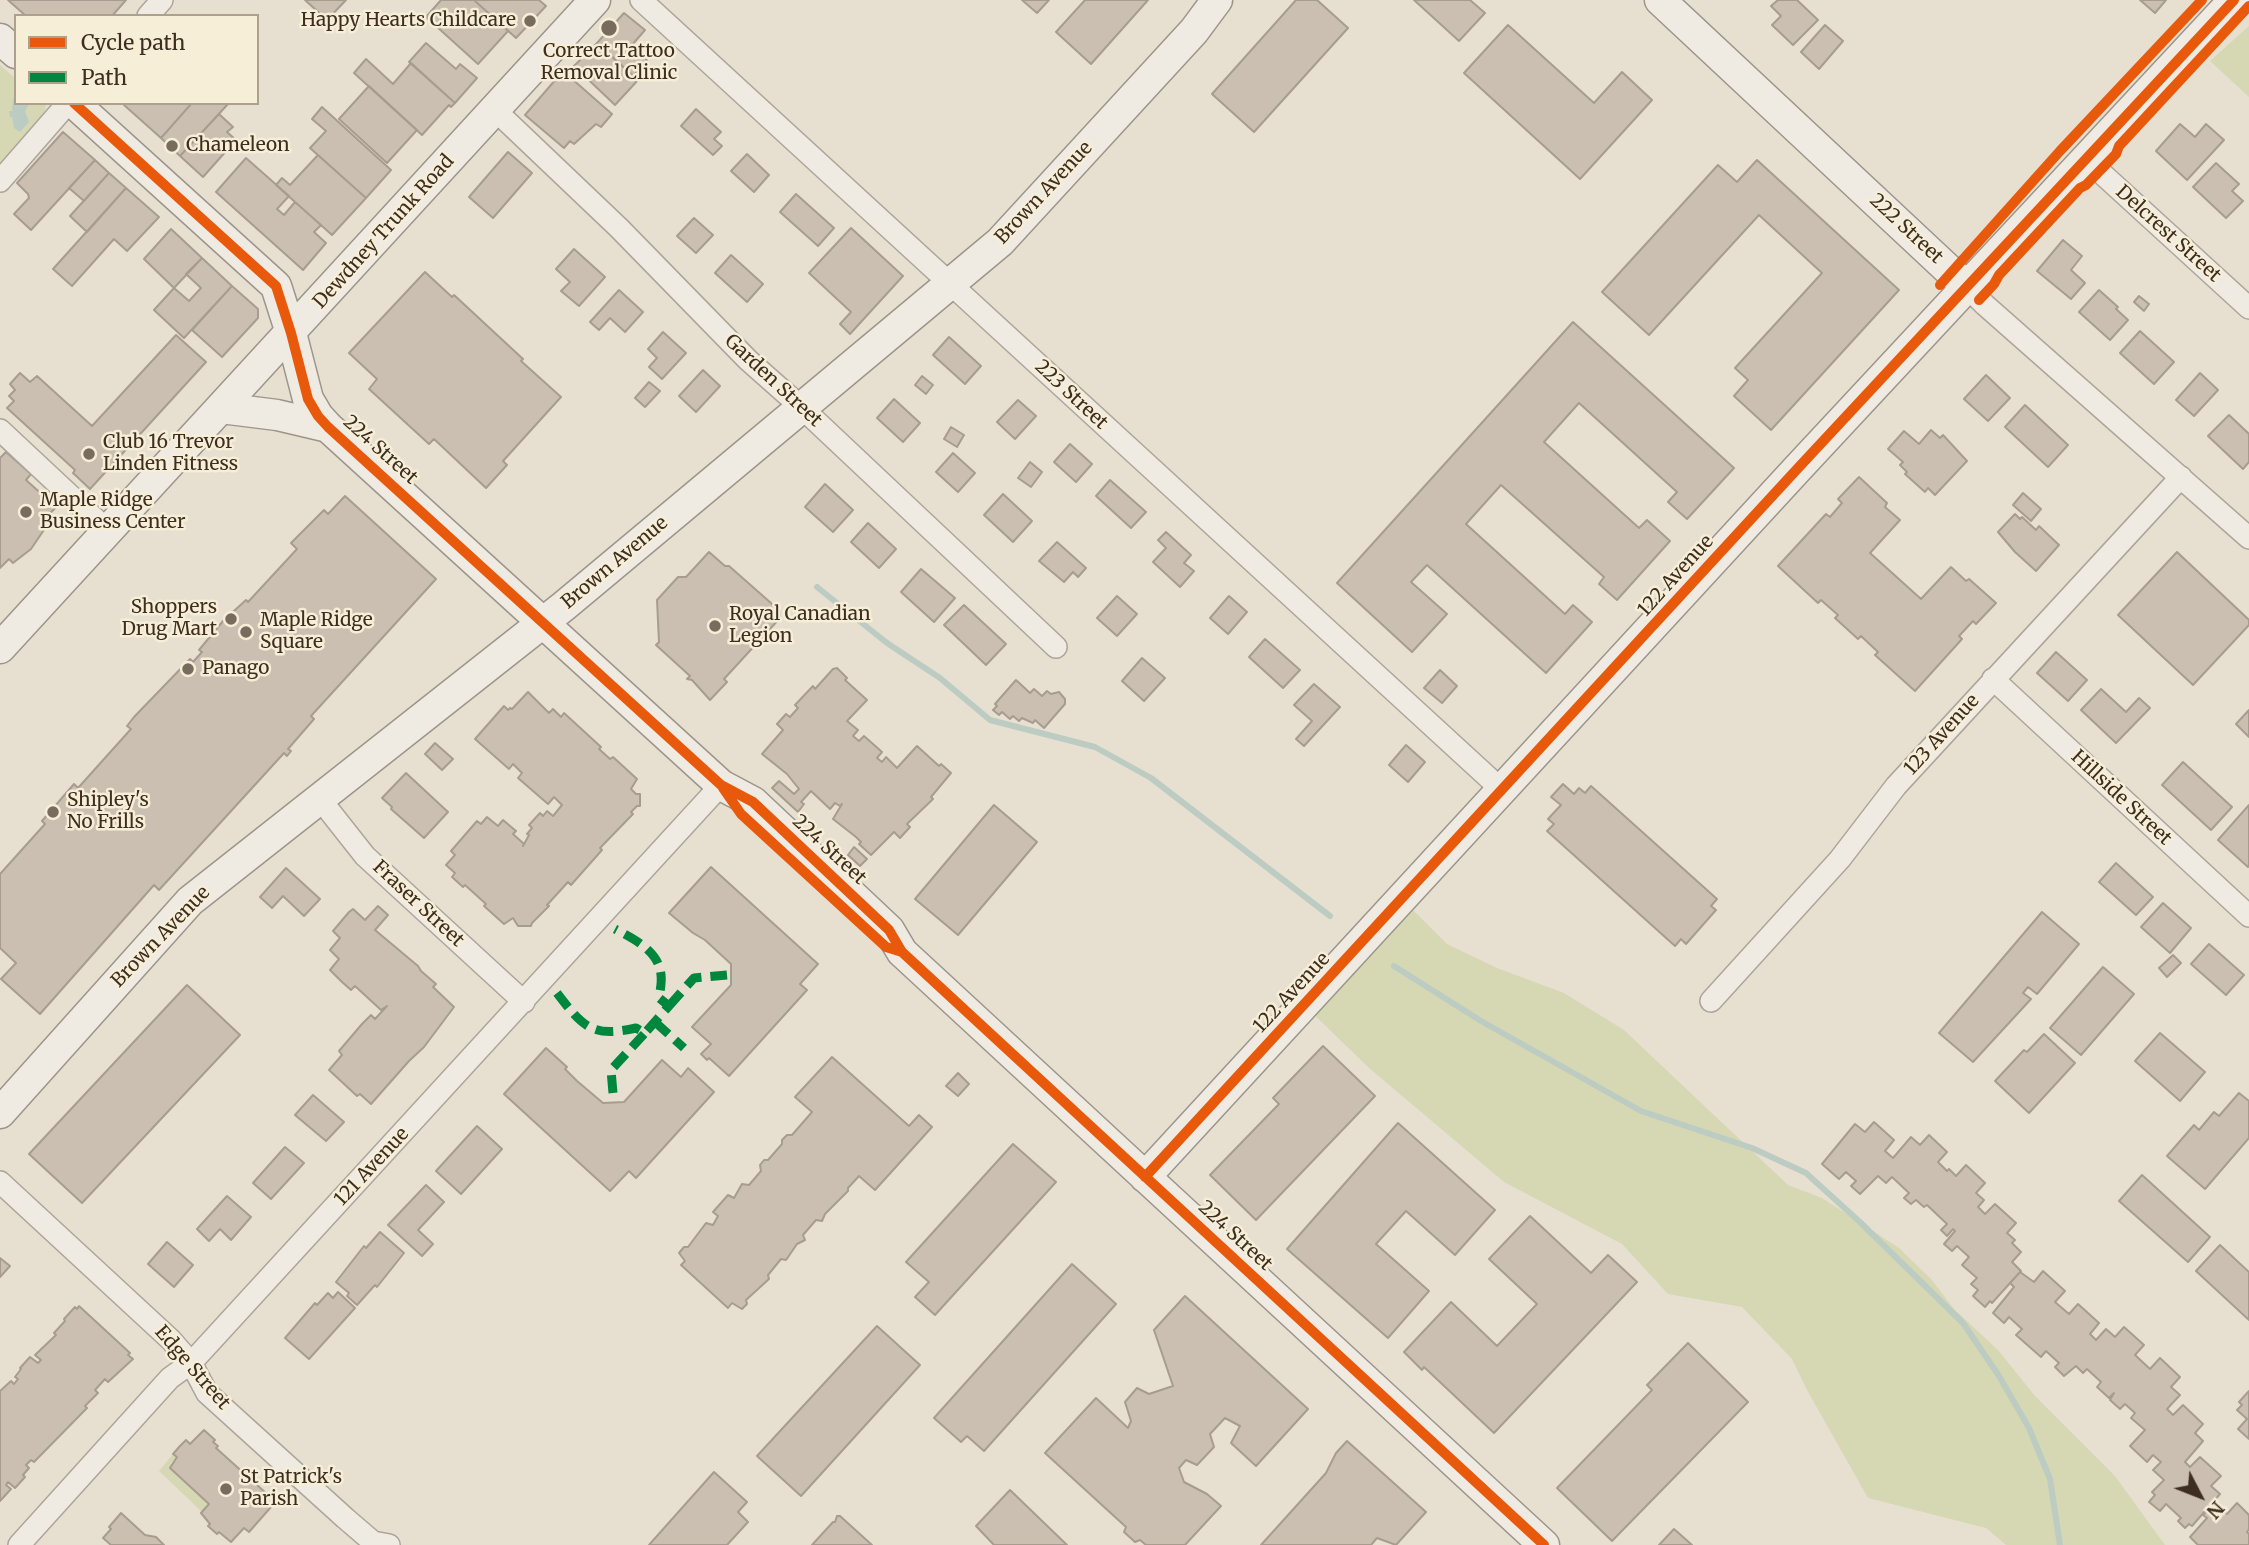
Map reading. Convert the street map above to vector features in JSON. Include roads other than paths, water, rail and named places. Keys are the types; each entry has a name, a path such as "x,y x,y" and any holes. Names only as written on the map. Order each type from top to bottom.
{"street":[{"path":"150,14 162,0"},
{"name":"Dewdney Trunk Road","path":"0,648 596,0"},
{"name":"223 Street","path":"641,0 1502,790"},
{"name":"Brown Avenue","path":"0,1113 190,901 544,622 1000,242 1194,31 1217,0"},
{"name":"222 Street","path":"1660,0 1995,314 2249,538"},
{"name":"122 Avenue","path":"1135,1167 1502,790 2234,0"},
{"path":"0,39 14,51"},
{"path":"0,181 66,105"},
{"name":"224 Street","path":"76,105 276,286 308,399 328,427 721,785 753,802 889,930 902,952 1544,1545"},
{"name":"Garden Street","path":"495,110 619,228 748,360 1056,647"},
{"name":"Delcrest Street","path":"2086,159 2249,308"},
{"name":"224 Street","path":"221,408 277,415 328,427"},
{"path":"0,430 107,530"},
{"name":"123 Avenue","path":"1711,1002 1840,859 1896,786 2181,477"},
{"name":"Hillside Street","path":"1993,679 2249,916"},
{"name":"121 Avenue","path":"19,1545 170,1378 191,1363 721,785"},
{"name":"Fraser Street","path":"320,799 365,856 524,1002"},
{"name":"Edge Street","path":"0,1182 171,1340 191,1363 208,1393 373,1542 389,1545"}],"waterway":[{"path":"817,587 887,643 940,678 990,720 1095,747 1151,778 1330,916"},
{"path":"1394,966 1481,1021 1641,1111 1752,1148 1806,1173 1963,1323 1999,1376 2029,1428 2050,1479 2060,1545"}],"place":[{"name":"Happy Hearts Childcare","path":"530,21"},
{"name":"Correct Tattoo Removal Clinic","path":"609,28"},
{"name":"Chameleon","path":"172,146"},
{"name":"Club 16 Trevor Linden Fitness","path":"89,454"},
{"name":"Maple Ridge Business Center","path":"26,512"},
{"name":"Shoppers Drug Mart","path":"231,619"},
{"name":"Royal Canadian Legion","path":"715,626"},
{"name":"Maple Ridge Square","path":"246,632"},
{"name":"Panago","path":"188,669"},
{"name":"Shipley's No Frills","path":"53,812"},
{"name":"St Patrick's Parish","path":"226,1489"}]}
